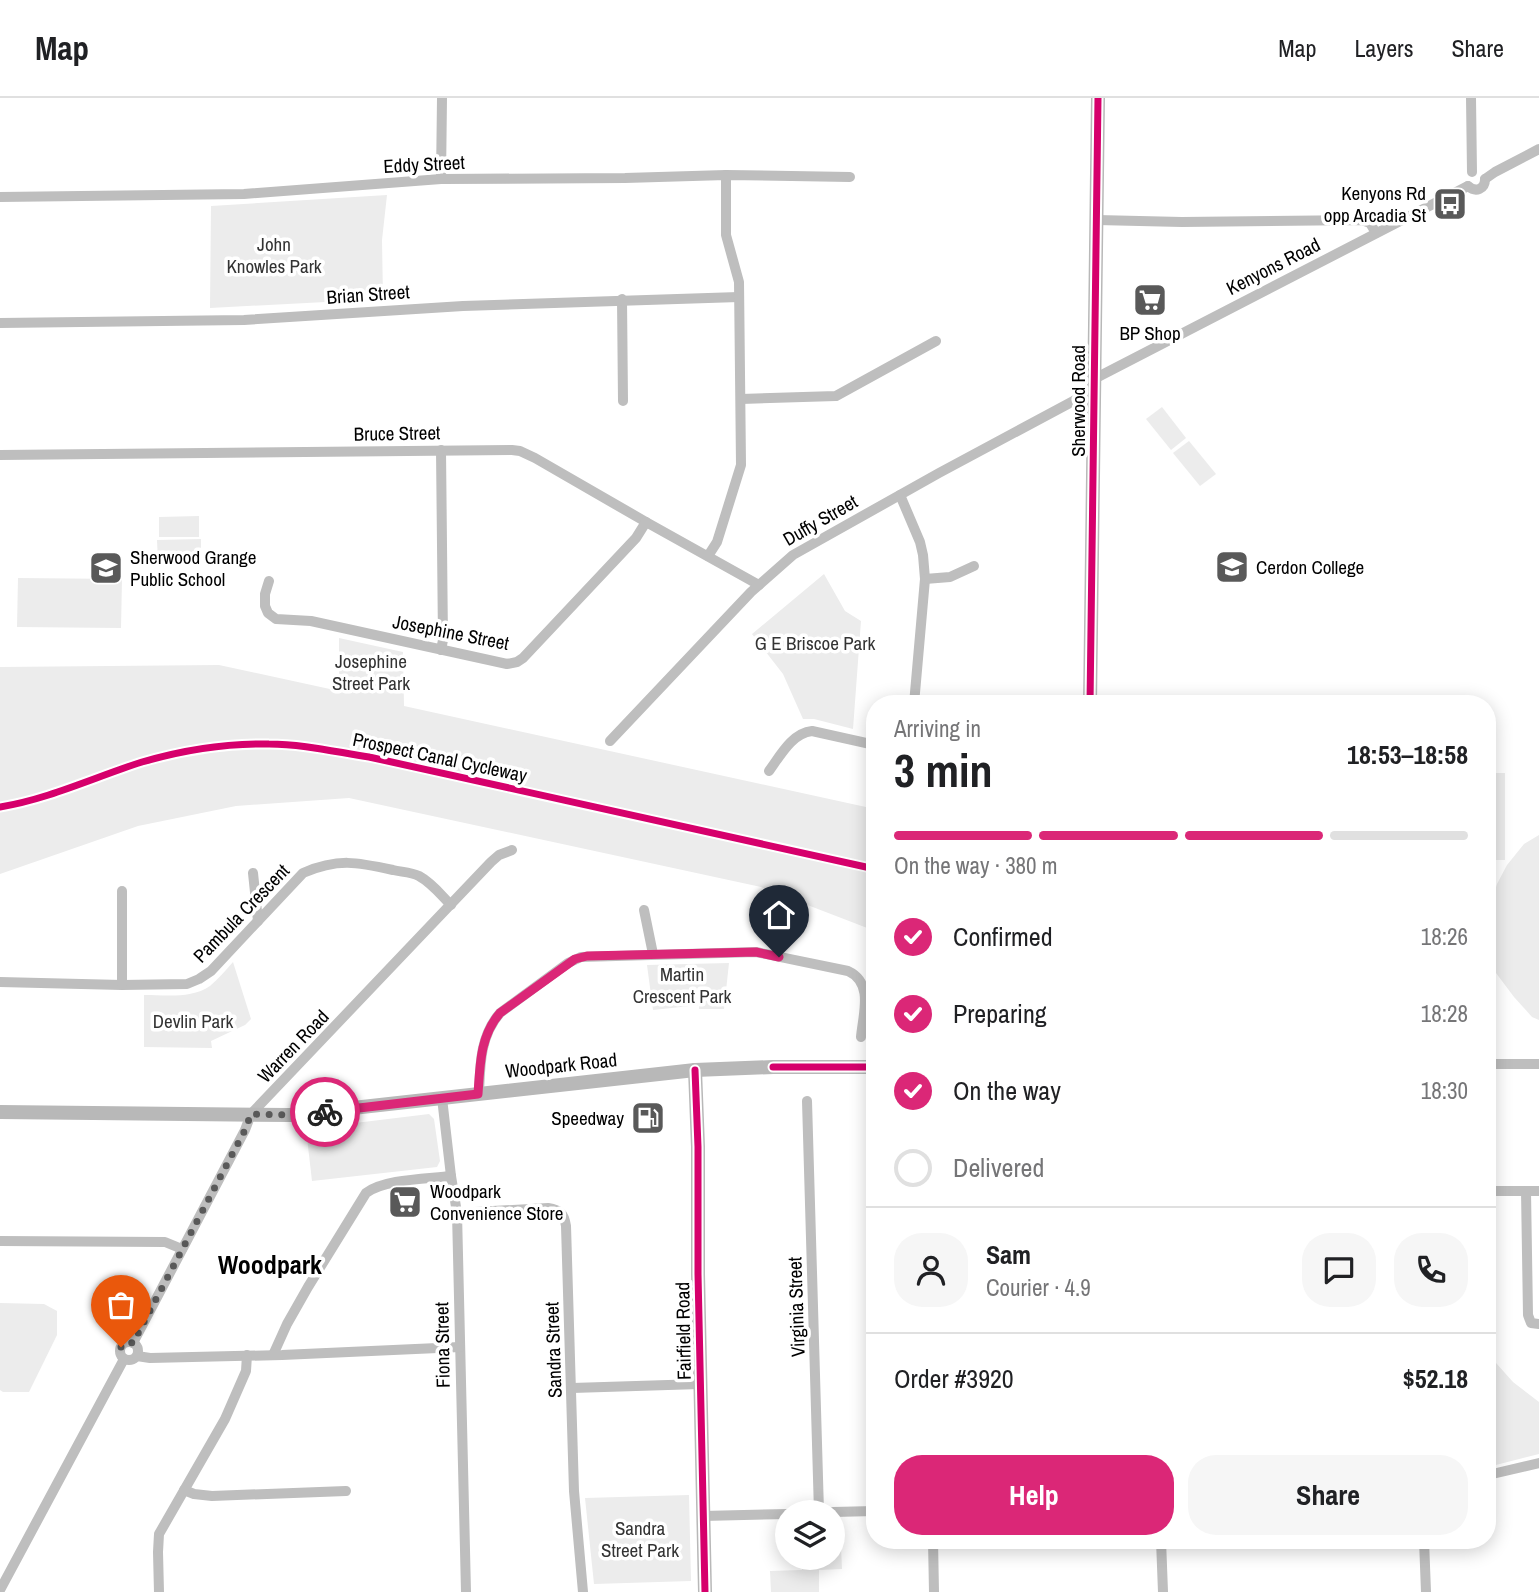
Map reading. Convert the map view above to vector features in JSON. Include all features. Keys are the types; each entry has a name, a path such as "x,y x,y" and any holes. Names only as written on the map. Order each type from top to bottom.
{"main road":[{"name":"Sherwood Road","path":"1090,695 1098,98"},
{"name":"Woodpark Road","path":"0,1112 303,1114 695,1070 866,1068"},
{"name":"Fairfield Road","path":"695,1070 705,1592"}],"street":[{"path":"441,179 442,98"},
{"path":"1471,98 1472,172 1467,178 1468,186 1473,190 1479,189 1484,185 1485,179 1480,172 1472,172"},
{"path":"1485,179 1539,149"},
{"path":"708,556 717,542 740,465 739,277 726,235 726,175"},
{"name":"Eddy Street","path":"0,197 244,194 441,179 726,175 850,177"},
{"name":"Kenyons Road","path":"1094,384 1468,186"},
{"path":"1097,220 1363,220 1370,223 1376,233"},
{"name":"Brian Street","path":"0,323 244,320 463,306 739,297"},
{"path":"622,299 623,401"},
{"path":"741,399 836,396 936,341"},
{"name":"Duffy Street","path":"610,741 759,585 798,551 1094,384"},
{"path":"441,450 441,650"},
{"name":"Bruce Street","path":"0,455 512,450 527,454 759,585"},
{"path":"900,495 920,542 925,579 915,695"},
{"name":"Josephine Street","path":"269,580 265,606 269,614 276,619 306,621 512,663 520,660 636,538 646,522"},
{"path":"925,579 950,577 974,566"},
{"path":"769,771 797,736 806,732 866,743"},
{"name":"Warren Road","path":"133,1343 251,1114 495,858 512,850"},
{"name":"Pambula Crescent","path":"0,982 187,984 211,971 303,873 321,865 362,863 416,875 430,884 451,905"},
{"path":"253,873 258,921"},
{"path":"122,891 122,985"},
{"path":"644,909 653,954"},
{"path":"478,1094 485,1038 500,1013 575,959 582,957 756,952 848,971 859,978 865,992 860,1037"},
{"path":"1496,1064 1539,1064"},
{"name":"Fiona Street","path":"442,1098 457,1213 466,1592"},
{"name":"Virginia Street","path":"807,1101 819,1500"},
{"path":"273,1355 308,1287 366,1193 389,1183 451,1176"},
{"path":"1496,1191 1539,1191"},
{"path":"1526,1191 1528,1315 1531,1323 1539,1324"},
{"name":"Sandra Street","path":"457,1213 548,1208 562,1212 566,1226 574,1491 583,1592"},
{"path":"0,1241 165,1242 182,1249"},
{"path":"127,1342 133,1343 138,1349 137,1356 132,1360 124,1359 120,1354 121,1347 127,1342"},
{"path":"137,1356 273,1355 460,1347"},
{"path":"159,1592 159,1534 225,1419 246,1371 247,1355"},
{"path":"0,1590 124,1359"},
{"path":"572,1388 700,1384"},
{"path":"1496,1473 1539,1462"},
{"path":"184,1490 212,1496 346,1491"},
{"path":"845,1512 866,1511"},
{"path":"703,1516 775,1514"},
{"path":"933,1549 934,1592"},
{"path":"1161,1549 1163,1592"},
{"path":"1424,1549 1426,1592"}],"green space":[{"name":"John Knowles Park","path":"387,195 382,240 383,299 210,308 211,206"},
{"path":"1162,407 1186,438 1171,450 1146,419"},
{"path":"1189,441 1216,474 1200,486 1173,453"},
{"path":"199,516 199,537 159,537 159,517"},
{"path":"201,539 201,562 158,562 157,540"},
{"name":"G E Briscoe Park","path":"824,574 845,611 861,621 853,729 814,719 803,719 783,674 752,634"},
{"path":"18,578 122,579 121,628 17,627"},
{"name":"Josephine Street Park","path":"339,638 403,652 404,706 866,807 866,928 761,887 349,798 236,806 138,826 0,874 0,667 219,665 339,691"},
{"path":"1496,773 1505,773 1505,860 1496,860"},
{"path":"1539,835 1539,1020 1532,1017 1496,973 1496,887 1507,865 1524,844"},
{"name":"Devlin Park","path":"233,962 251,1019 245,1025 211,1041 212,1048 144,1047 144,995 195,993 210,986"},
{"name":"Martin Crescent Park","path":"729,963 724,1009 699,1009 699,1005 653,1010 647,965"},
{"path":"429,1114 434,1119 440,1161 437,1167 312,1181 306,1129"},
{"path":"0,1303 44,1304 57,1311 57,1335 29,1392 0,1390"},
{"path":"1496,1363 1513,1382 1539,1402 1539,1454 1496,1465"},
{"name":"Sandra Street Park","path":"689,1495 691,1581 594,1584 585,1498"},
{"path":"819,1570 819,1592 771,1592 770,1571"}],"cycle path":[{"path":"1090,695 1098,98"},
{"name":"Prospect Canal Cycleway","path":"0,807 36,799 173,754 221,746 282,744 369,757 866,867"},
{"path":"773,1067 866,1067"},
{"path":"695,1070 705,1592"}],"way so far":[{"path":"121,1347 127,1342 133,1343 251,1114 325,1112"}],"place":[{"name":"Kenyons Rd opp Arcadia St","path":"1450,204"},
{"name":"BP Shop","path":"1150,300"},
{"name":"Cerdon College","path":"1232,567"},
{"name":"Sherwood Grange Public School","path":"106,568"},
{"name":"Speedway","path":"648,1118"},
{"name":"Woodpark Convenience Store","path":"405,1202"}],"district":[{"name":"Woodpark","path":"270,1265"}],"route":[{"path":"325,1112 478,1094 485,1038 493,1021 500,1013 575,959 587,956 756,952 779,957"}]}
